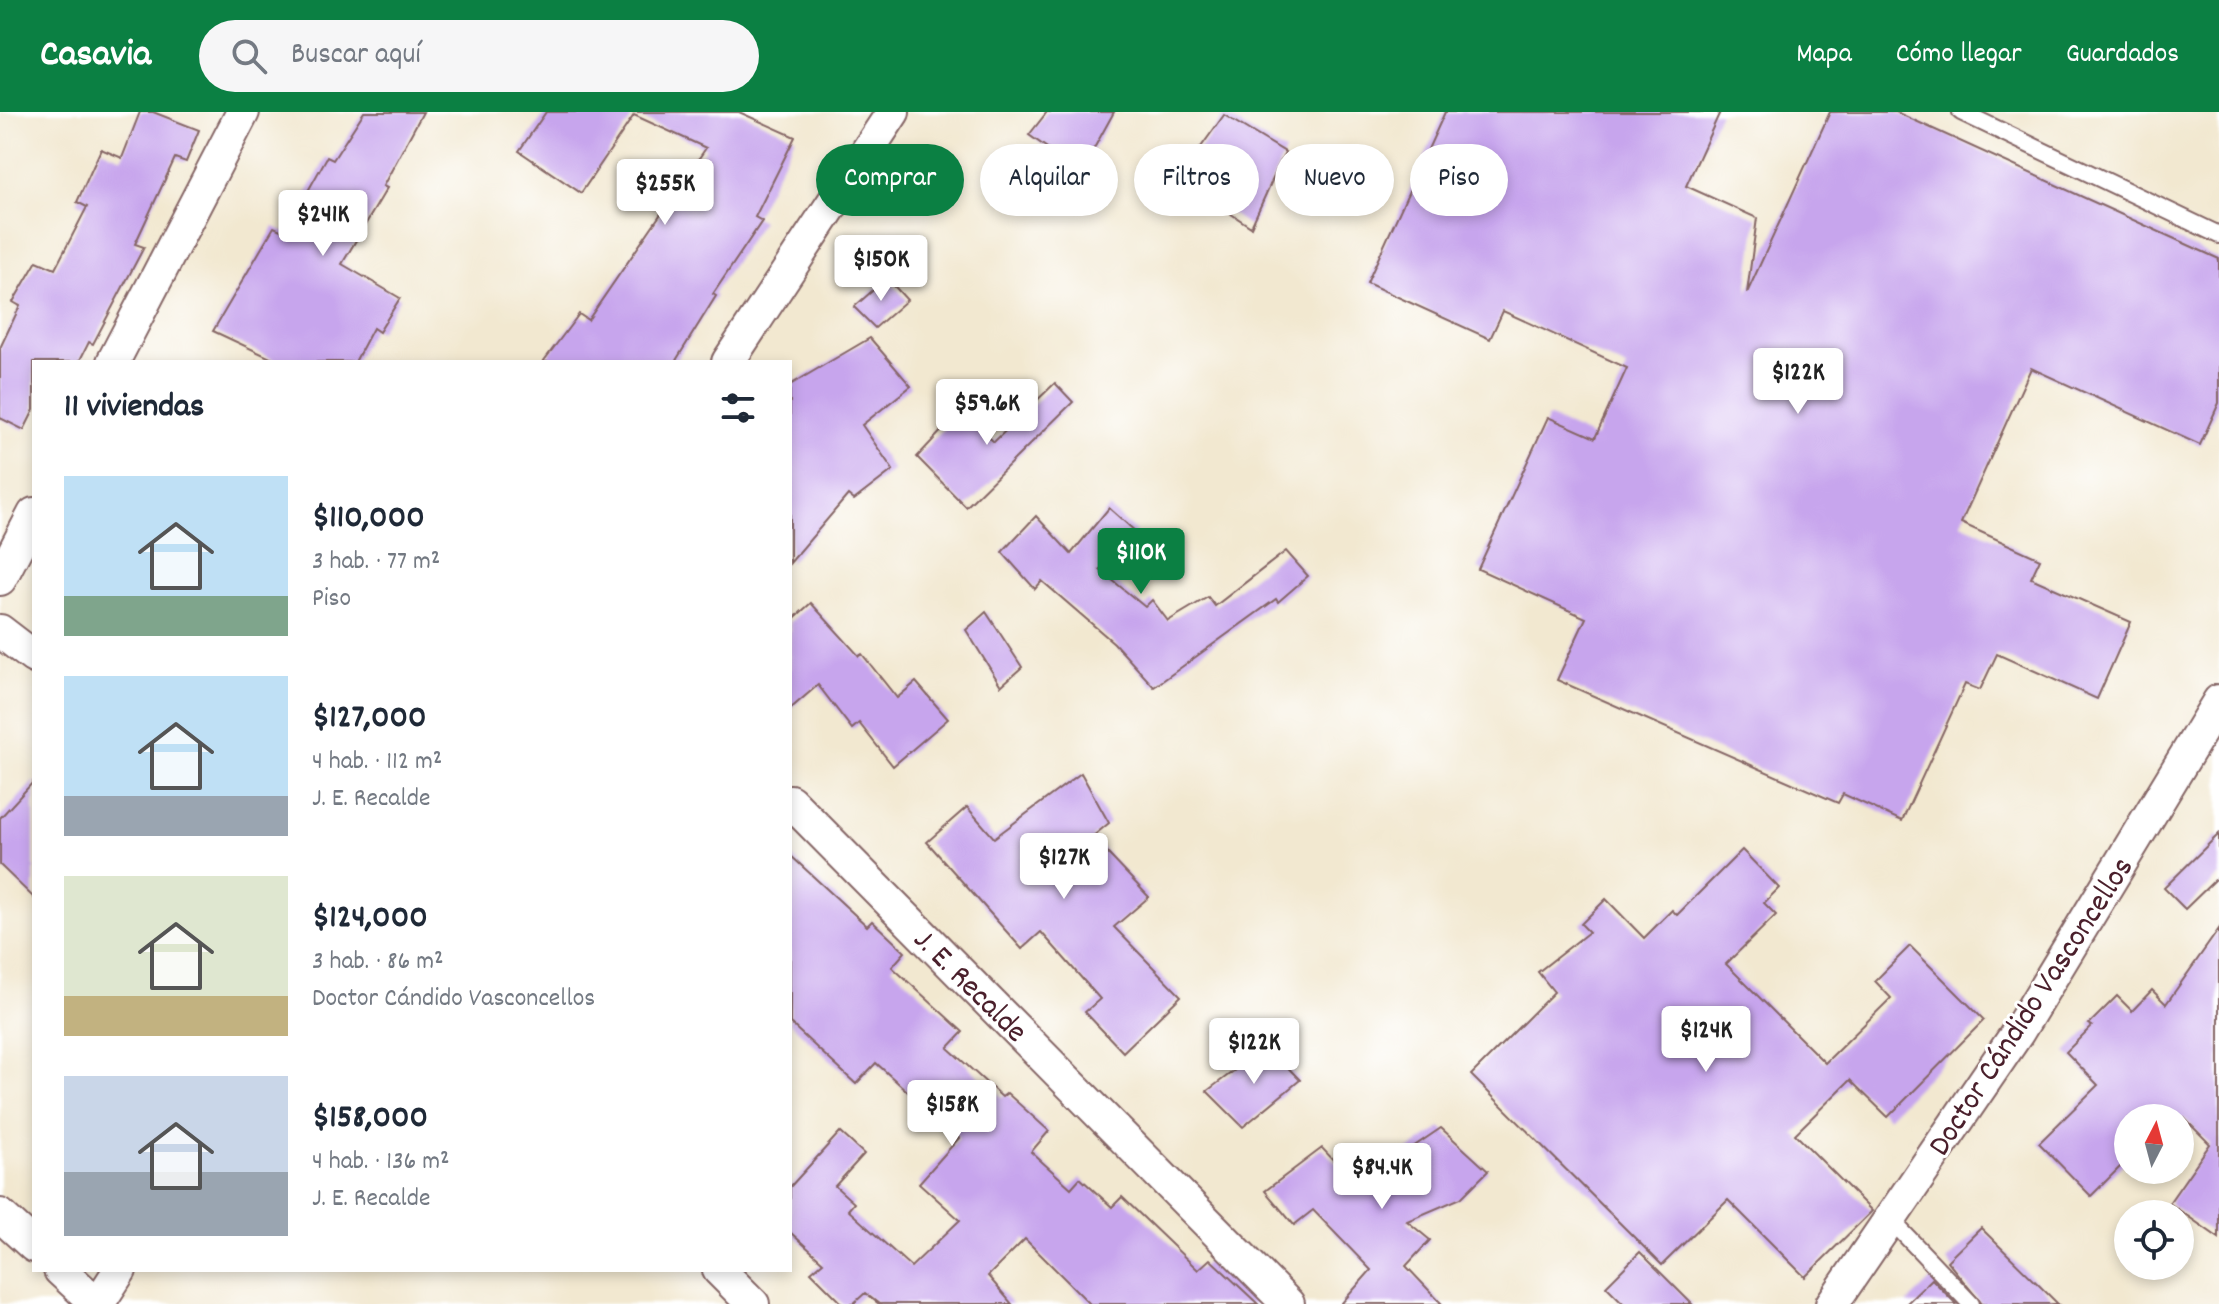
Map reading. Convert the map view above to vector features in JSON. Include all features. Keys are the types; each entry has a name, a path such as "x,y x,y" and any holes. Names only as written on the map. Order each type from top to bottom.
{"street":[{"path":"114,360 243,112"},
{"path":"729,360 893,112"},
{"path":"0,579 32,518"},
{"path":"0,631 32,655"},
{"name":"Doctor Cándido Vasconcellos","path":"1832,1304 2018,1032 2219,701"},
{"name":"J. E. Recalde","path":"792,803 1288,1304"},
{"path":"0,1215 32,1244"},
{"path":"62,1272 98,1304 119,1272"},
{"path":"721,1272 753,1304"}],"lane":[{"path":"1961,112 2219,235"},
{"path":"1890,1219 1971,1304"}],"building":[{"path":"140,112 153,112 199,130 186,162 175,158 135,244 144,247 93,344 89,342 80,360 32,360 32,414 24,430 0,418 0,348 20,306 13,302 37,261 55,269 87,207 77,202 101,149 122,158"},
{"path":"364,112 423,112 383,186 387,188 342,264 400,298 379,332 373,328 356,360 275,360 213,331 274,227 285,232 327,157 333,160"},
{"path":"546,112 739,112 795,137 755,217 762,221 713,294 716,296 676,360 544,360 579,314 588,320 706,148 634,115 581,193 519,151"},
{"path":"1047,112 1114,112 1096,144 1042,144 1029,135"},
{"path":"1445,112 1720,112 1686,186 1757,218 1747,293 1830,112 1896,112 2219,259 2219,403 2200,445 2031,368 1961,523 2040,559 2031,578 2131,622 2097,699 1997,654 1980,690 1965,684 1902,821 1843,794 1838,803 1557,680 1586,618 1478,569 1548,417 1595,438 1627,368 1503,311 1490,339 1367,283 1410,189 1410,216 1508,216 1508,144 1430,144"},
{"path":"1224,115 1275,146 1275,174 1259,209 1259,144 1203,144"},
{"path":"1234,216 1256,216 1251,227"},
{"path":"887,278 907,300 875,328 854,307"},
{"path":"870,338 911,386 862,425 893,470 854,500 848,495 792,561 792,384"},
{"path":"1055,383 1073,402 966,507 917,457 960,411 994,442"},
{"path":"1109,508 1136,532 1100,570 1145,607 1152,600 1168,621 1208,597 1215,606 1286,551 1308,576 1278,602 1276,599 1154,687 1114,643 1042,581 1035,589 1002,552 1036,516 1071,554"},
{"path":"811,603 859,656 862,654 897,698 916,682 948,719 893,766 859,723 852,729 818,685 792,707 792,620"},
{"path":"986,612 1022,667 1001,686 966,630"},
{"path":"1081,773 1109,823 1092,837 1149,897 1114,927 1181,996 1123,1052 1085,1012 1100,999 1041,932 1022,949 927,842 967,807 994,838"},
{"path":"32,783 32,896 0,865 0,818"},
{"path":"2219,834 2219,876 2185,909 2164,888"},
{"path":"1742,850 1779,888 1764,903 1776,915 1726,964 1825,1063 1891,998 1875,981 1910,946 1984,1020 1888,1117 1850,1080 1795,1134 1872,1211 1805,1277 1728,1200 1662,1265 1471,1075 1554,992 1538,972 1589,932 1581,924 1606,899 1644,938 1672,910 1677,915"},
{"path":"792,857 867,926 872,921 905,952 892,967 963,1032 948,1048 1002,1097 1007,1093 1049,1131 1031,1152 1071,1188 1080,1178 1112,1207 1122,1197 1198,1270 1210,1259 1258,1304 1090,1304 1025,1239 988,1276 1012,1304 879,1304 865,1293 853,1304 843,1304 811,1272 823,1262 792,1234 792,1185 840,1132 864,1154 835,1186 854,1203 848,1210 911,1267 960,1220 919,1183 959,1138 876,1063 856,1084 792,1025"},
{"path":"2219,929 2219,1238 2194,1220 2194,1200 2171,1200 2182,1184 2194,1184 2194,1167 2210,1144 2194,1128 2194,1104 2114,1104 2114,1173 2091,1196 2039,1143 2098,1085 2066,1052 2092,1026 2089,1024 2117,996 2132,1011 2152,990 2166,1004"},
{"path":"1267,1046 1300,1080 1243,1127 1207,1091"},
{"path":"1441,1128 1488,1171 1461,1198 1407,1221 1430,1240 1406,1266 1442,1304 1341,1304 1371,1270 1313,1210 1294,1225 1265,1191 1322,1148 1357,1185"},
{"path":"1981,1228 2058,1304 1982,1304 1947,1261"},
{"path":"1640,1252 1692,1304 1624,1304 1606,1286"},
{"path":"1932,1279 1956,1304 1906,1304"}]}
